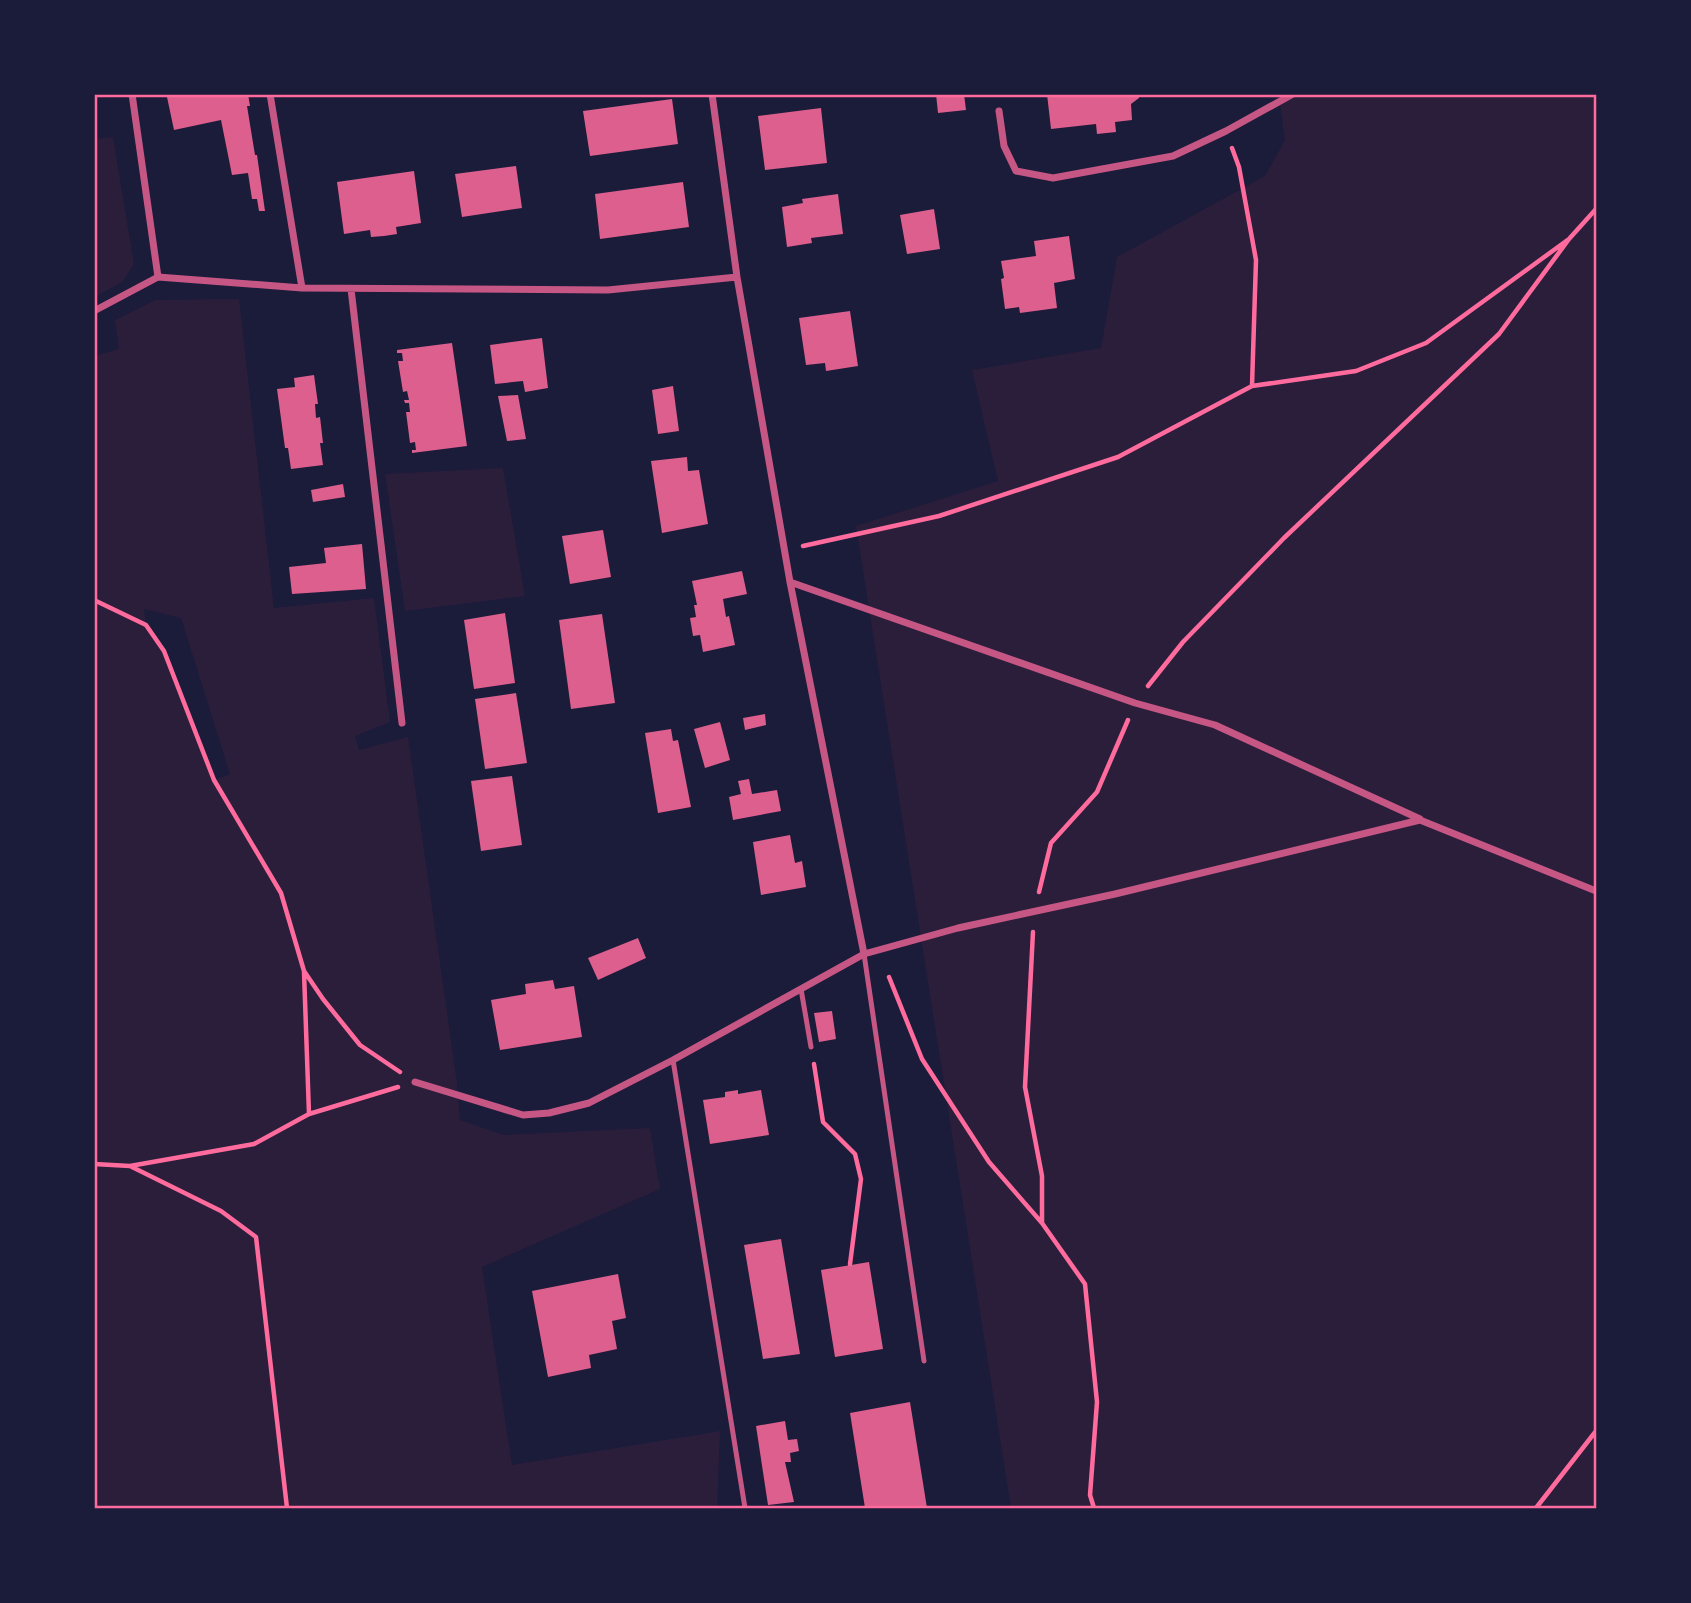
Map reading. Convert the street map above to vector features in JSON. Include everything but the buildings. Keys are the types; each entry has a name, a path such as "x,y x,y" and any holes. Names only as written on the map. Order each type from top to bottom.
{"street":[{"path":"132,94 158,277"},
{"path":"271,94 302,288"},
{"path":"712,94 737,277 790,582 864,954"},
{"path":"999,111 1004,146 1016,171 1053,178 1173,156 1226,131 1293,94"},
{"path":"94,311 158,277 302,288 608,290 737,277"},
{"path":"351,289 402,723"},
{"path":"790,582 1135,703 1215,725 1420,820 1597,891"},
{"path":"415,1082 523,1115 549,1113 589,1102 673,1060 864,954 958,928 1420,820"}],"lane":[{"path":"864,954 924,1361"},
{"path":"801,989 811,1047"},
{"path":"673,1060 745,1508"}],"path":[{"path":"1226,131 1239,167 1256,260 1252,386"},
{"path":"1042,1223 1042,1176 1026,1087 1034,912 1051,843 1097,792 1135,703 1183,642 1284,538 1499,334 1569,239 1597,209"},
{"path":"785,550 939,516 1118,457 1252,386 1356,372 1426,343 1569,239"},
{"path":"94,600 146,625 164,651 214,780 281,892 304,971 309,1114"},
{"path":"878,950 922,1059 989,1162 1042,1223 1085,1284 1097,1402 1090,1495 1094,1508"},
{"path":"304,971 360,1045 415,1082"},
{"path":"811,1047 823,1122 855,1154 861,1179 850,1264"},
{"path":"94,1164 131,1167 254,1144 309,1114 415,1082"},
{"path":"131,1167 220,1211 256,1237 287,1508"},
{"path":"1536,1508 1597,1431"}],"shaded area":[{"path":"1279,95 1596,95 1596,1508 1011,1508 856,526 998,481 972,370 1101,348 1117,257 1265,176 1285,140"},
{"path":"113,137 134,264 122,282 95,297 95,139"},
{"path":"239,299 274,608 374,598 390,722 355,736 359,750 408,737 460,1120 504,1135 650,1128 660,1189 482,1267 512,1465 720,1431 717,1508 95,1508 94,356 119,349 115,320 155,300","holes":["144,609 181,618 230,774 215,780 164,651 146,625"]},
{"path":"503,468 525,596 405,611 385,474"}]}
